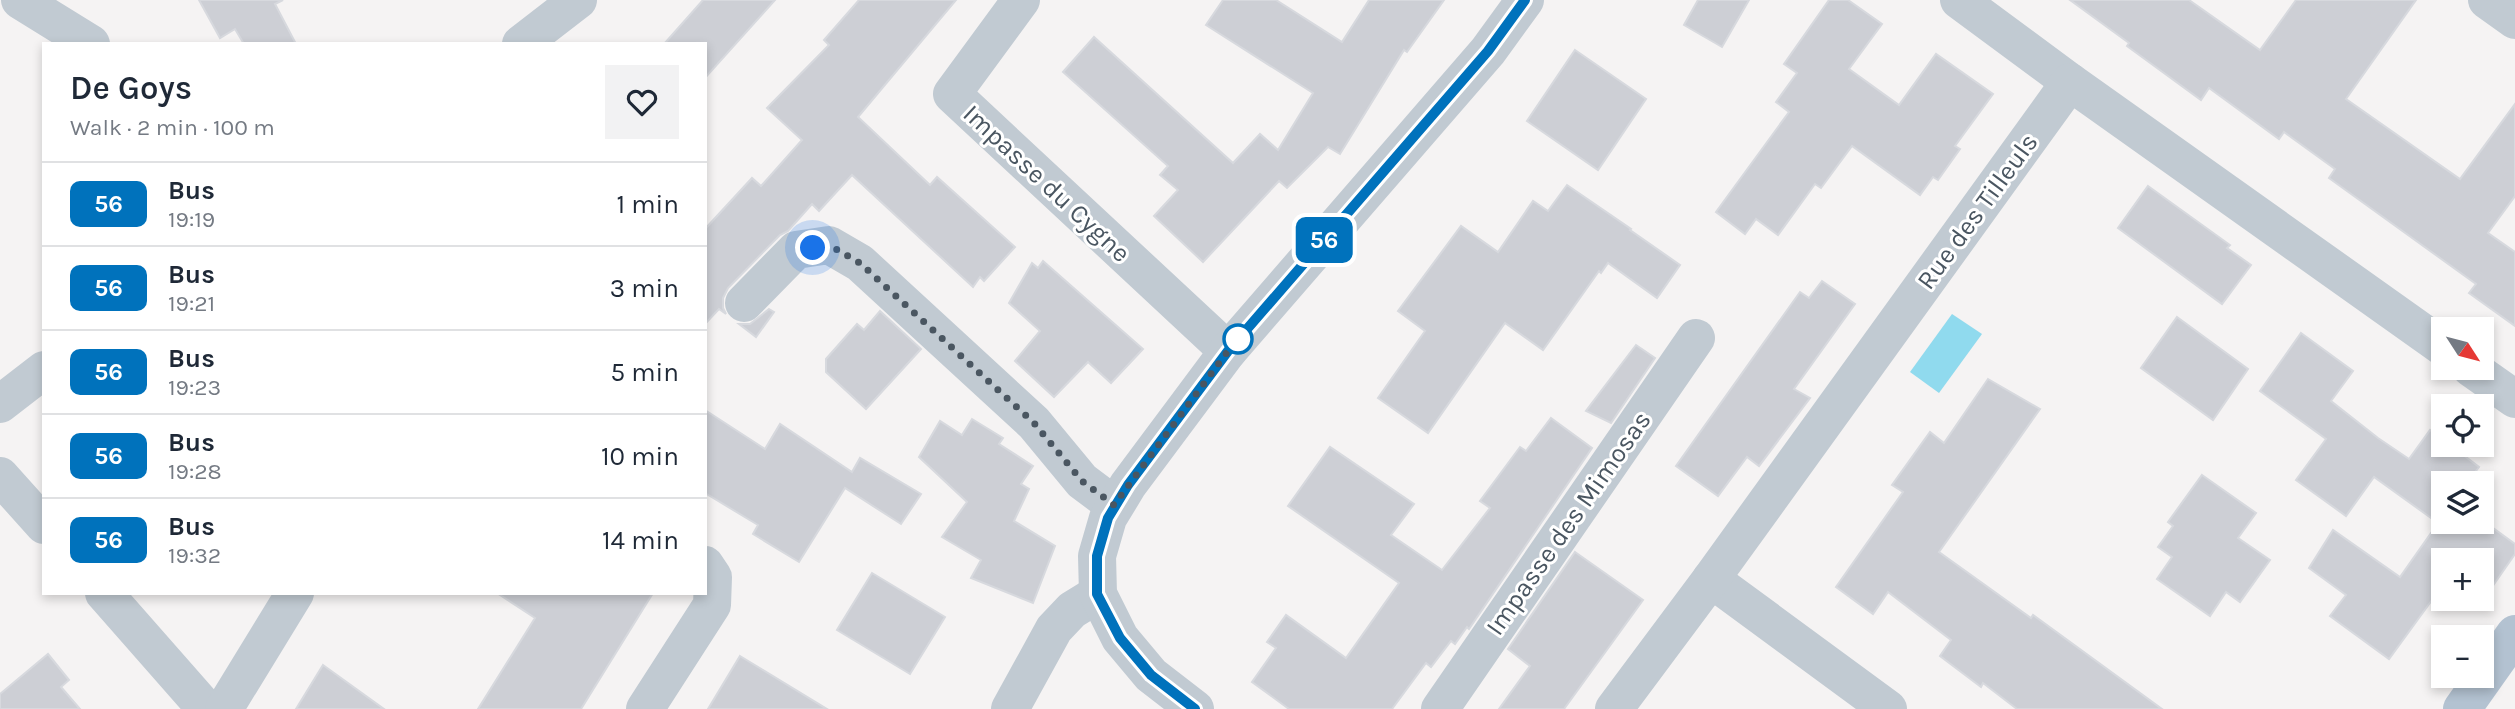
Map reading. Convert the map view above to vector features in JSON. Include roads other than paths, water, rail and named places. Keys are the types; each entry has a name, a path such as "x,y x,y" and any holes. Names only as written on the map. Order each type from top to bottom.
{"main road":[{"path":"2462,709 2515,634"}],"street":[{"path":"20,0 88,42"},
{"path":"524,42 578,0"},
{"name":"Impasse du Cygne","path":"1021,0 952,94 1228,351"},
{"path":"1195,709 1151,675 1120,638 1097,594 1097,556 1114,505 1228,351 1488,51 1525,0"},
{"path":"1959,0 2431,339"},
{"path":"2487,0 2515,20"},
{"name":"Rue des Tilleuls","path":"1614,709 2070,82"},
{"path":"744,303 796,250 829,245 860,263 1034,423 1082,481 1114,505"},
{"name":"Impasse des Mimosas","path":"1440,709 1696,338"},
{"path":"0,404 42,372"},
{"path":"2488,380 2515,399"},
{"path":"0,475 42,523"},
{"path":"645,709 712,604 713,577 707,568"},
{"path":"1711,579 1888,709"},
{"path":"1010,709 1054,629 1072,610 1097,594"},
{"path":"106,595 206,709"},
{"path":"225,709 294,595"}],"water":[{"path":"1952,314 1982,334 1939,393 1910,372"}]}
